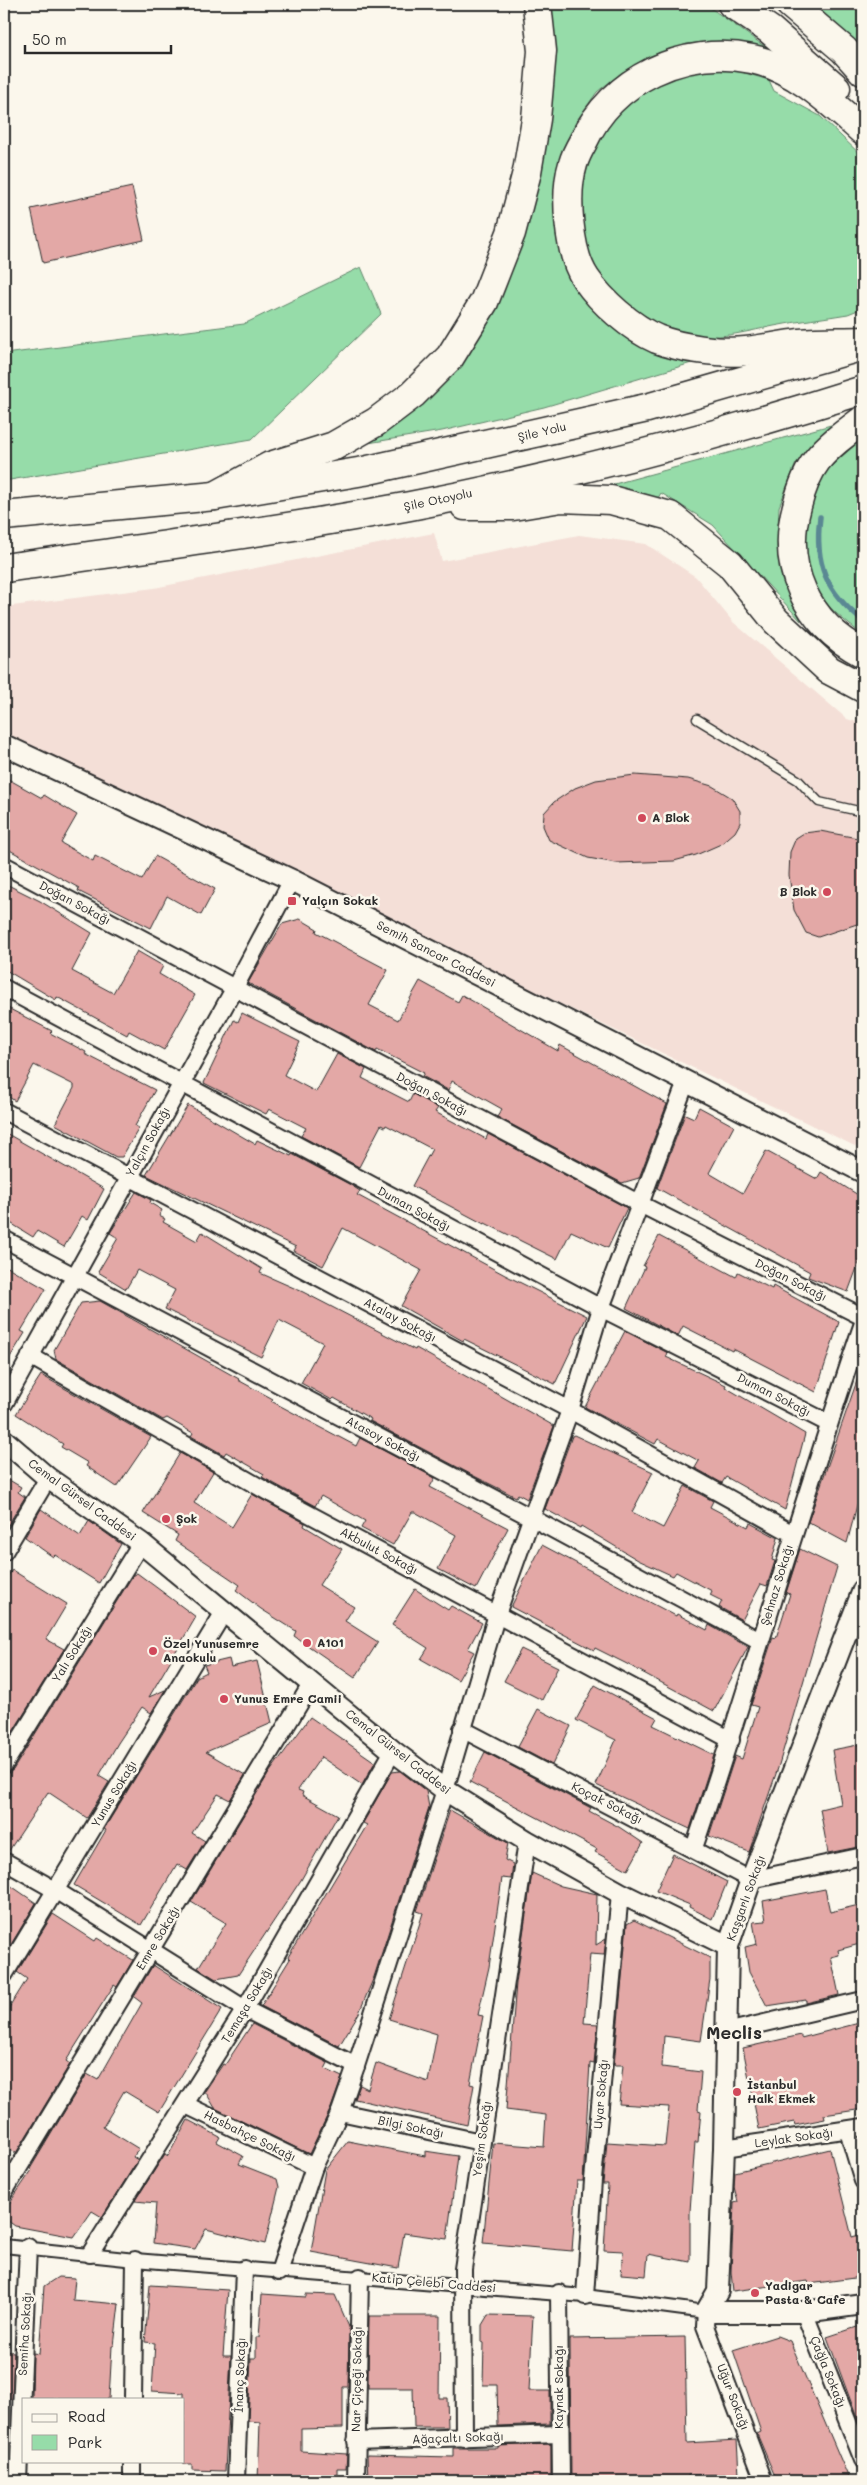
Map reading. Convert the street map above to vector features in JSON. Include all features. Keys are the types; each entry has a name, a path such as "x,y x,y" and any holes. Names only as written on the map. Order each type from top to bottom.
{"highway":[{"path":"4,516 215,496 270,466 334,446 376,422 413,394 450,357 484,302 512,233 527,172 536,119 542,51 537,4"},
{"path":"732,4 770,30 827,79 863,115"},
{"path":"790,4 844,50 863,70"},
{"path":"863,131 818,91 786,71 752,59 714,56 680,60 644,75 616,97 591,126 573,164 568,203 570,236 585,278 615,312 656,339 692,348 744,352 802,343 863,341"},
{"name":"Şile Yolu","path":"215,496 364,471 647,408 863,346"},
{"name":"Şile Otoyolu","path":"4,568 219,539 410,506 554,475 695,440 863,390"},
{"path":"863,420 816,461 802,488 793,521 792,560 804,596 828,628 863,653"},
{"path":"410,506 513,506 561,498 611,500 670,516 730,564 776,620 829,670 863,688"}],"street":[{"name":"Semih Sancar Caddesi","path":"4,745 292,880 863,1172"},
{"name":"Doğan Sokağı","path":"4,865 640,1204 863,1317"},
{"name":"Yalçın Sokağı","path":"4,1404 128,1177 234,989 292,880"},
{"name":"Duman Sokağı","path":"4,988 601,1308 828,1423"},
{"path":"279,2272 314,2167 340,2112 356,2066 444,1790 497,1614 530,1516 570,1410 601,1308 686,1082"},
{"name":"Atalay Sokağı","path":"4,1111 570,1410 793,1534"},
{"name":"Atasoy Sokağı","path":"4,1239 530,1516 760,1641"},
{"name":"Şehnaz Sokağı","path":"694,1848 731,1740 828,1423 863,1323"},
{"name":"Akbulut Sokağı","path":"30,1356 268,1492 731,1740"},
{"name":"Cemal Gürsel Caddesi","path":"4,1440 48,1478 141,1544 393,1751 444,1790 527,1841 620,1893 728,1946"},
{"path":"4,1552 48,1478"},
{"name":"Yalı Sokağı","path":"4,1765 141,1544"},
{"name":"Kaşgarlı Sokağı","path":"706,2312 718,2291 724,2148 728,1946 751,1880 863,1590"},
{"name":"Yunus Sokağı","path":"4,1975 224,1612"},
{"name":"Emre Sokağı","path":"4,2192 312,1683"},
{"name":"Koçak Sokağı","path":"462,1728 694,1848 751,1880"},
{"name":"Temaşa Sokağı","path":"90,2254 245,2009 393,1751"},
{"name":"Yeşim Sokağı","path":"464,2438 463,2269 527,1841"},
{"path":"751,1880 863,1856"},
{"path":"4,1861 55,1890 245,2009 356,2066"},
{"name":"Uyar Sokağı","path":"585,2296 593,2180 620,1893"},
{"path":"726,2032 863,2000"},
{"name":"Hasbahçe Sokağı","path":"186,2105 314,2167"},
{"name":"Bilgi Sokağı","path":"340,2112 481,2142"},
{"path":"856,2129 863,2181"},
{"name":"Leylak Sokağı","path":"724,2148 856,2129"},
{"name":"Katip Çelebi Caddesi","path":"4,2246 28,2247 135,2260 559,2293 706,2312 804,2312 863,2304"},
{"name":"Semiha Sokağı","path":"18,2481 28,2247"},
{"path":"133,2398 135,2260"},
{"name":"İnanç Sokağı","path":"236,2481 244,2269"},
{"name":"Nar Çiçeği Sokağı","path":"356,2481 360,2277"},
{"name":"Kaynak Sokağı","path":"559,2293 561,2481"},
{"name":"Uğur Sokağı","path":"706,2312 706,2326 764,2481"},
{"name":"Çağla Sokağı","path":"804,2312 863,2460"},
{"name":"Ağaçaltı Sokağı","path":"356,2441 559,2434"},
{"path":"132,2462 132,2481"}],"lane":[{"path":"697,719 798,780 819,802 863,812"}],"shaded area":[{"path":"434,533 442,561 579,535 646,544 696,577 733,622 847,719 863,724 863,1150 4,735 4,607 154,588"}],"green space":[{"path":"549,4 705,4 767,48 722,41 687,44 650,56 621,73 597,92 577,120 562,150 554,201 557,241 577,285 695,362 544,407 442,431 368,443 445,378 488,317"},
{"path":"813,4 863,4 863,50"},
{"path":"700,69 738,71 769,80 774,91 820,116 863,157 863,308 848,314 726,335 701,337 677,332 652,320 628,304 599,272 586,244 581,208 587,170 593,152 610,121 637,95 667,79"},
{"path":"361,267 381,314 252,439 4,481 4,471 7,471 4,427 4,354 244,324"},
{"path":"842,422 796,463 779,507 777,547 782,580 801,621 713,525 661,493 658,498 607,486"},
{"path":"863,439 863,635 836,613 819,594 808,566 805,545 806,523 819,483 845,451"}],"building":[{"path":"132,187 144,240 43,263 31,209"},
{"name":"A Blok","path":"635,775 688,779 712,786 732,798 740,811 740,823 735,832 721,844 696,855 674,861 616,863 588,858 549,840 543,826 544,813 554,802 575,788 596,780"},
{"path":"8,779 42,798 44,795 77,815 61,843 93,861 95,856 142,880 155,856 215,889 201,915 167,896 151,928 78,891 79,888 4,847 4,788"},
{"name":"B Blok","path":"820,831 863,839 863,922 818,937 806,933 794,910 789,875 790,852 796,838 804,833"},
{"path":"4,883 40,901 92,933 72,971 113,993 137,951 163,966 159,974 195,995 164,1050 129,1031 127,1035 57,997 56,1000 4,969"},
{"path":"300,919 317,929 316,932 388,970 369,1005 398,1020 420,981 458,1002 462,995 558,1051 560,1045 667,1104 639,1178 622,1183 497,1117 502,1109 452,1081 448,1090 422,1076 424,1073 377,1049 376,1052 248,983 282,924"},
{"path":"4,1006 52,1031 50,1033 86,1052 85,1054 155,1090 135,1126 139,1128 122,1157 116,1157 55,1124 74,1085 34,1065 15,1101 4,1094"},
{"path":"242,1013 300,1042 284,1075 316,1092 337,1054 366,1069 362,1078 409,1102 413,1094 438,1108 435,1112 486,1139 488,1134 627,1208 608,1248 571,1231 557,1259 484,1224 412,1186 432,1149 386,1125 385,1127 381,1125 359,1167 301,1136 306,1128 269,1109 266,1114 204,1083 234,1020 238,1022"},
{"path":"188,1105 255,1144 257,1140 291,1156 292,1154 349,1184 360,1191 357,1195 505,1275 587,1316 555,1384 464,1339 463,1341 401,1306 421,1270 343,1228 323,1266 294,1251 296,1247 146,1175"},
{"path":"699,1107 734,1126 709,1173 743,1193 766,1151 817,1179 821,1172 863,1198 863,1252 848,1292 808,1277 810,1272 657,1188 685,1114 694,1118"},
{"path":"4,1132 104,1189 88,1220 82,1216 64,1247 37,1231 33,1237 4,1219"},
{"path":"136,1192 151,1200 150,1203 162,1210 159,1216 165,1219 163,1222 197,1241 202,1232 262,1269 260,1273 303,1292 415,1350 416,1348 554,1426 527,1499 518,1494 516,1497 476,1477 370,1421 371,1419 334,1398 332,1400 301,1383 323,1343 279,1320 261,1357 165,1309 175,1290 137,1270 126,1289 98,1272 118,1238 110,1233"},
{"path":"659,1236 736,1277 738,1272 772,1289 773,1286 839,1322 816,1392 733,1349 732,1351 683,1326 678,1336 626,1308 645,1267 643,1266"},
{"path":"4,1265 46,1289 21,1331 25,1333 4,1367"},
{"path":"100,1301 239,1379 273,1399 271,1401 356,1446 360,1438 435,1478 430,1487 508,1528 476,1589 438,1569 456,1535 415,1512 412,1512 393,1545 361,1528 365,1521 321,1496 315,1506 262,1477 264,1474 226,1452 224,1455 191,1436 193,1433 167,1418 163,1420 56,1359 54,1350 81,1303"},
{"path":"625,1331 668,1353 666,1357 726,1385 725,1387 805,1434 785,1510 726,1477 722,1483 695,1468 699,1461 658,1439 655,1444 585,1407"},
{"path":"860,1372 863,1372 863,1490 861,1490 847,1543 808,1522"},
{"path":"41,1375 151,1437 117,1487 86,1466 88,1463 61,1447 63,1444 16,1414"},
{"path":"574,1435 653,1472 632,1512 663,1528 685,1486 713,1501 710,1507 748,1527 750,1523 778,1538 772,1560 775,1561 767,1586 761,1584 742,1620 719,1607 722,1601 710,1595 712,1591 676,1572 673,1576 638,1560 581,1526 580,1528 545,1509"},
{"path":"180,1453 213,1472 194,1503 232,1527 252,1494 305,1523 304,1526 342,1549 319,1585 354,1607 345,1621 378,1642 355,1678 294,1636 296,1631 261,1609 236,1590 240,1585 175,1541 178,1535 143,1513"},
{"path":"4,1477 21,1487 18,1492 25,1497 8,1525 4,1522"},
{"path":"41,1509 80,1536 89,1521 121,1544 99,1583 55,1555 53,1557 25,1537"},
{"path":"542,1545 676,1616 677,1614 707,1630 709,1625 748,1647 714,1711 625,1663 595,1648 594,1650 511,1607"},
{"path":"800,1549 837,1567 778,1768 749,1852 709,1836 735,1756 742,1759 758,1707 751,1705 773,1637 776,1638 790,1594 786,1593"},
{"path":"12,1570 67,1604 46,1639 64,1649 4,1746 4,1582"},
{"path":"137,1573 196,1617 149,1697 165,1690 151,1713 142,1707 118,1743 99,1776 109,1782 87,1818 48,1792 8,1852 4,1851 4,1775 13,1770 133,1575"},
{"path":"415,1589 448,1610 451,1606 482,1623 468,1649 474,1652 458,1680 421,1659 428,1648 392,1625"},
{"path":"521,1649 558,1667 542,1700 504,1681"},
{"path":"229,1659 231,1667 257,1661 272,1723 206,1752 245,1775 230,1800 218,1794 192,1833 205,1841 187,1870 177,1864 141,1925 74,1885 106,1830 104,1829 197,1677 207,1672 204,1665"},
{"path":"595,1685 657,1718 653,1725 714,1755 690,1829 596,1785 616,1740 576,1720"},
{"path":"538,1709 571,1726 552,1765 518,1747"},
{"path":"310,1717 375,1762 362,1785 321,1757 298,1790 303,1792 302,1795 338,1815 301,1880 238,1975 216,1979 198,1968 226,1923 191,1902 269,1773"},
{"path":"863,1744 863,1846 828,1853 820,1809 841,1804 832,1750"},
{"path":"485,1752 591,1808 589,1811 619,1827 643,1843 628,1870 595,1852 597,1849 470,1782"},
{"path":"400,1771 426,1791 429,1807 374,1977 359,2013 339,2046 261,2006 367,1825 363,1823 392,1772"},
{"path":"450,1810 508,1843 505,1860 513,1864 511,1879 502,1878 489,1967 478,2015 483,2016 470,2084 474,2085 467,2125 355,2099 360,2085 368,2089 376,2063 428,2082 437,2034 389,2019 423,1913 417,1911"},
{"path":"673,1854 727,1882 712,1919 689,1907 690,1905 656,1891"},
{"path":"532,1873 561,1886 597,1894 596,1945 606,1939 604,1955 590,1954 584,2023 598,2024 594,2064 590,2063 583,2181 577,2181 572,2251 483,2243 493,2143 544,2147 546,2115 506,2110 516,1983"},
{"path":"4,1881 36,1903 4,1956"},
{"path":"825,1889 830,1912 863,1904 863,1943 838,1950 839,1955 831,1957 839,1995 806,2003 806,2000 767,2006 749,1972 745,1947 757,1944 753,1922 766,1921 763,1901"},
{"path":"53,1914 95,1941 97,1938 133,1960 117,1987 114,1985 66,2061 70,2064 16,2153 4,2146 4,2016 27,1979 17,1972"},
{"path":"634,1920 710,1958 710,1979 701,2041 664,2036 662,2067 701,2072 698,2110 701,2111 698,2142 695,2142 690,2211 690,2262 648,2254 646,2276 621,2274 623,2251 604,2250 608,2184 603,2184 607,2142 665,2146 669,2107 619,2104 623,2065 614,2065 627,1924"},
{"path":"153,1965 222,2009 159,2112 124,2091 103,2127 139,2149 133,2157 138,2160 102,2217 92,2211 74,2237 15,2226 4,2218 4,2211 32,2170 30,2169 87,2074 98,2080 142,2003 134,1997"},
{"path":"863,2022 863,2109 824,2115 825,2119 795,2125 794,2122 759,2129 743,2048 801,2035 801,2038"},
{"path":"252,2024 328,2063 325,2069 342,2077 331,2108 309,2154 215,2108 205,2091"},
{"path":"188,2120 220,2137 217,2142 243,2156 239,2164 277,2179 279,2187 265,2244 206,2229 195,2249 153,2243 156,2203 135,2201 165,2154 168,2156"},
{"path":"348,2141 425,2156 425,2151 458,2156 447,2239 404,2233 398,2268 311,2252 325,2170"},
{"path":"830,2149 852,2237 859,2235 863,2267 854,2278 809,2284 808,2281 733,2291 731,2272 734,2203 738,2202 734,2187 735,2172"},
{"path":"58,2277 75,2278 73,2300 119,2304 114,2346 112,2346 109,2398 32,2398 33,2353 39,2354 44,2286"},
{"path":"150,2285 228,2290 223,2356 231,2356 225,2471 192,2470 192,2464 184,2464 184,2393 152,2391 155,2343 145,2342"},
{"path":"262,2294 306,2297 306,2294 335,2295 349,2327 348,2387 343,2387 343,2428 301,2429 301,2451 347,2454 346,2468 337,2468 337,2481 258,2481 260,2422 248,2421 251,2358 256,2358 256,2337 259,2337"},
{"path":"488,2315 533,2316 529,2391 550,2391 550,2424 498,2426 497,2385 483,2385 484,2343 482,2342 482,2325"},
{"path":"369,2316 440,2316 439,2398 447,2398 448,2427 414,2427 413,2388 368,2388"},
{"path":"863,2325 863,2434 827,2337"},
{"path":"777,2336 790,2341 850,2481 777,2481 757,2434 761,2432 733,2350"},
{"path":"685,2337 687,2443 737,2440 739,2474 688,2475 688,2481 571,2481 570,2339"},
{"path":"4,2351 14,2352 12,2399 4,2399"},
{"path":"551,2444 551,2481 368,2481 367,2455 453,2457 453,2448 498,2448 498,2446"}],"waterway":[{"path":"820,517 819,549 825,576 840,599 863,621"}],"place":[{"name":"A Blok","path":"642,818"},
{"name":"B Blok","path":"827,892"},
{"name":"Yalçın Sokak","path":"292,901"},
{"name":"Şok","path":"166,1519"},
{"name":"A101","path":"307,1643"},
{"name":"Özel Yunusemre Anaokulu","path":"153,1651"},
{"name":"Yunus Emre Camii","path":"224,1699"},
{"name":"İstanbul Halk Ekmek","path":"737,2092"},
{"name":"Yadigar Pasta & Cafe","path":"755,2293"}],"district":[{"name":"Meclis","path":"734,2033"}]}
